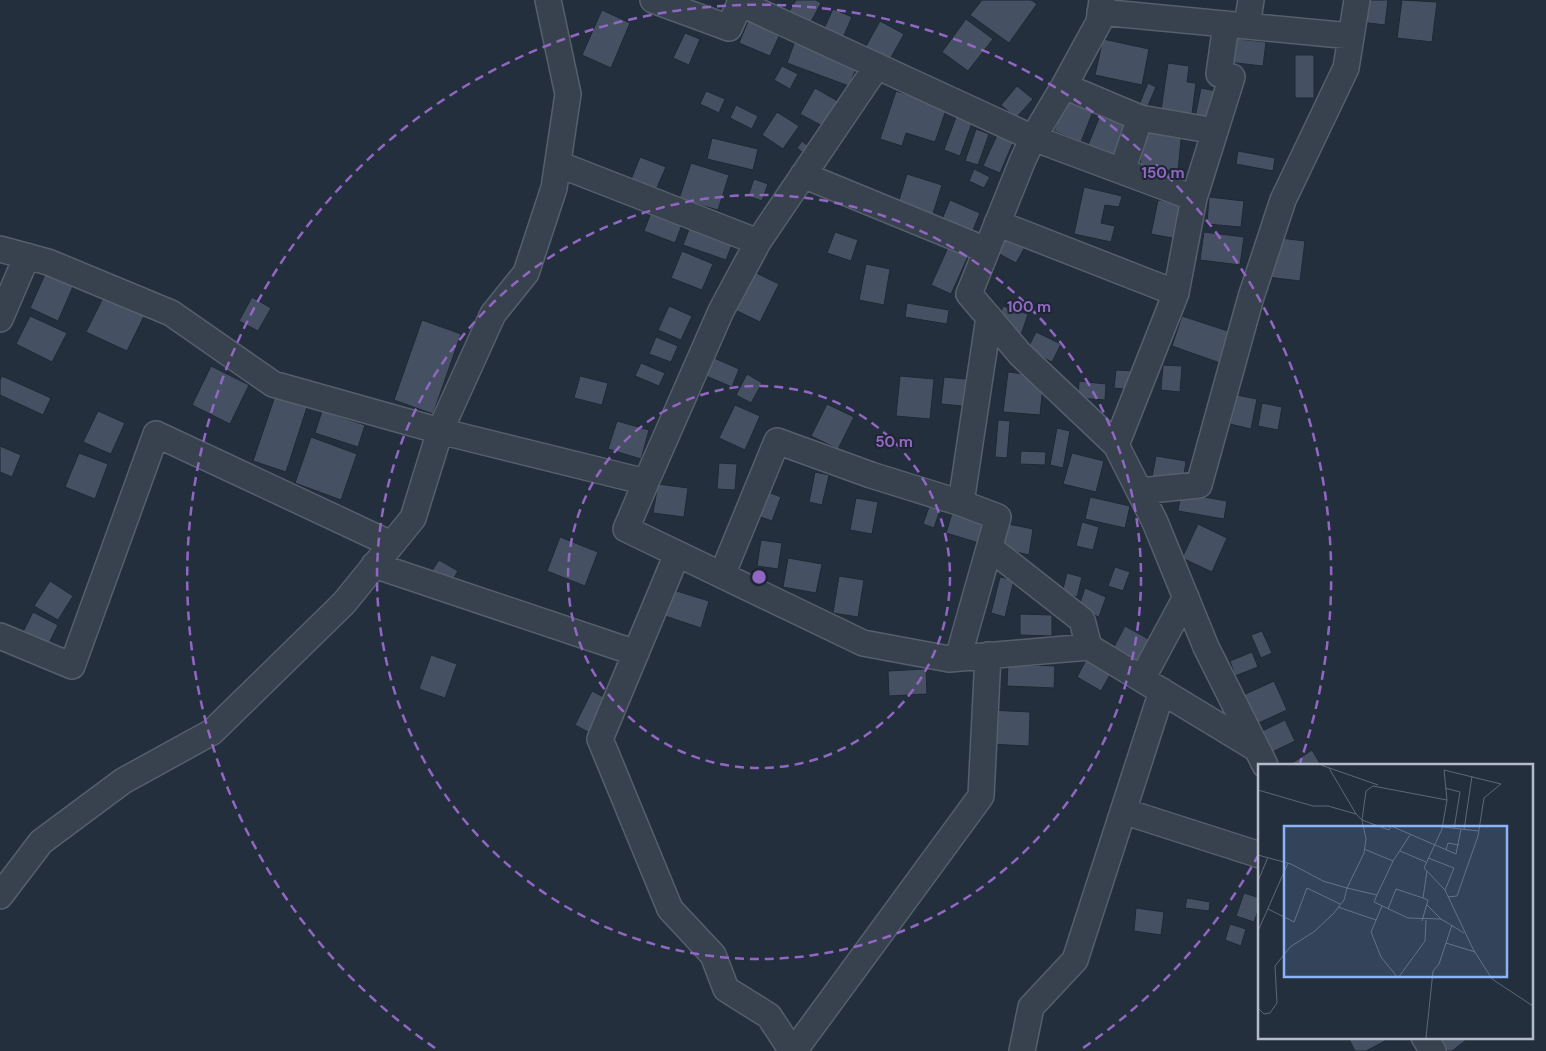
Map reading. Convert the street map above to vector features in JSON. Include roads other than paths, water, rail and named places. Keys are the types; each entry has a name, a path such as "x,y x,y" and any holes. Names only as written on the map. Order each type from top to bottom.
{"street":[{"path":"0,896 40,842 123,781 212,732 344,603 413,518 440,431 493,314 526,273 554,188 568,94 548,0"},
{"path":"653,0 729,28 740,3 1034,138 1194,198"},
{"path":"1116,445 1176,293 1194,198 1232,77 1219,74 1237,25 1251,0"},
{"path":"1140,491 1199,485 1251,297 1283,200 1346,68 1357,0"},
{"path":"1261,757 1206,647 1155,522 1116,445 1020,354 969,294 1022,162 1099,22 1101,6 1178,10 1237,25 1351,36"},
{"path":"877,66 758,242 721,311 626,529 863,643 949,659 1089,647 1152,685 1261,757"},
{"path":"1064,86 1140,118 1215,131"},
{"path":"1122,171 1140,118"},
{"path":"558,164 758,242"},
{"path":"803,174 986,250"},
{"path":"997,223 1176,293"},
{"path":"0,250 48,262 171,313 273,384 440,431 646,482"},
{"path":"0,318 27,256"},
{"path":"960,503 989,317"},
{"path":"0,636 72,666 156,434 391,544"},
{"path":"722,575 777,441 871,475 960,503 998,517 958,658"},
{"path":"990,548 1082,620 1089,647"},
{"path":"677,554 600,740 670,909 713,955 726,989 768,1016 793,1051 981,796 988,656"},
{"path":"374,565 636,653"},
{"path":"1022,1051 1031,1007 1075,960 1123,811 1152,685 1186,597"},
{"path":"1123,811 1258,854"},
{"path":"1425,1038 1433,1051"}]}
